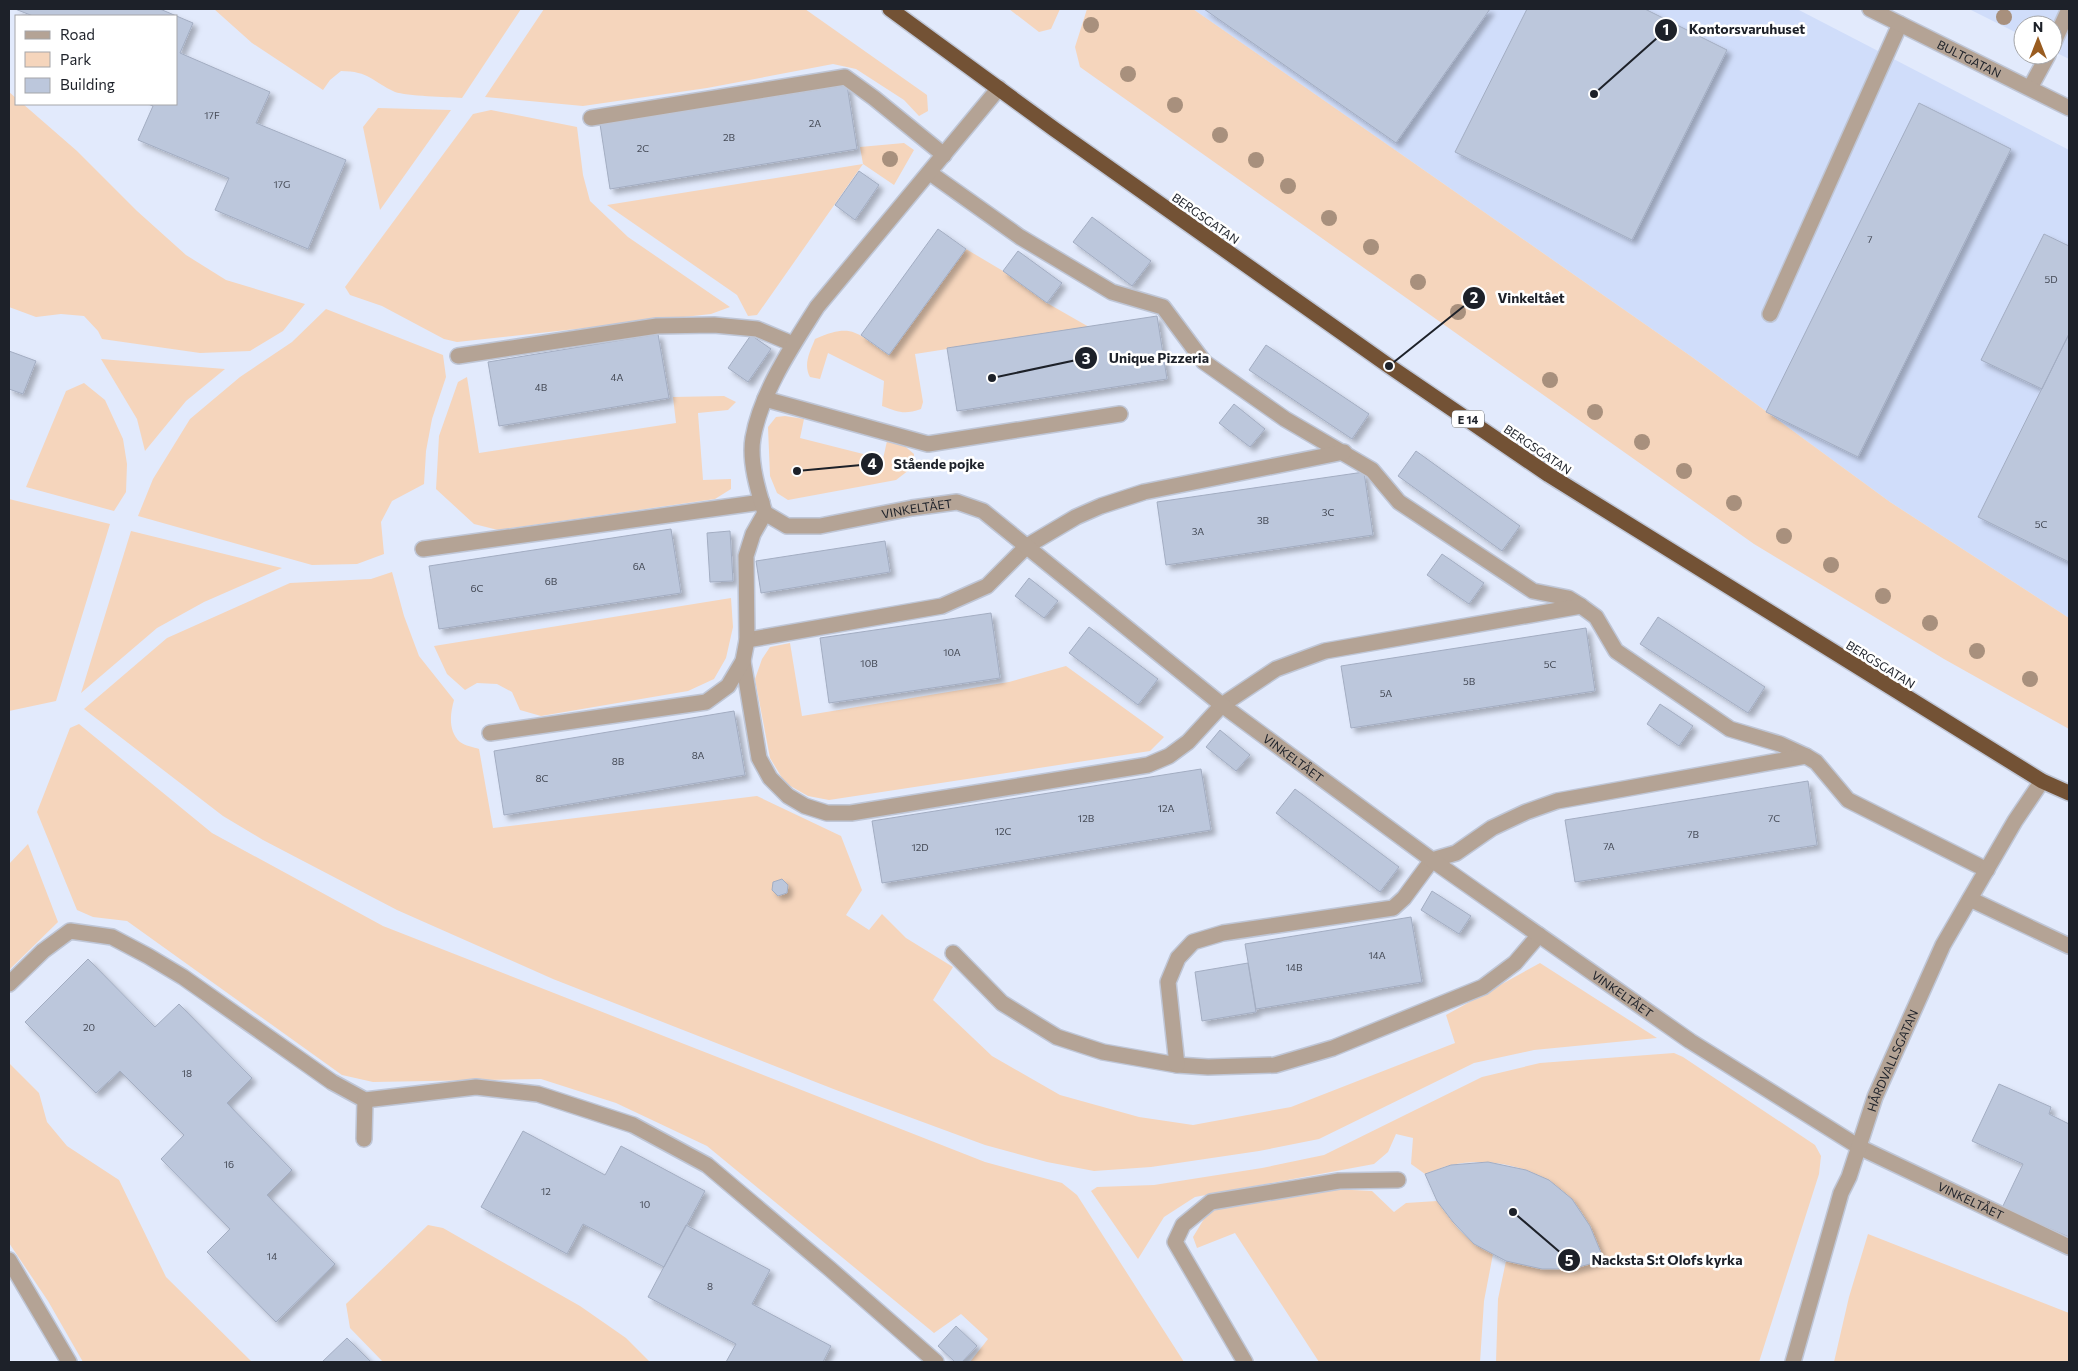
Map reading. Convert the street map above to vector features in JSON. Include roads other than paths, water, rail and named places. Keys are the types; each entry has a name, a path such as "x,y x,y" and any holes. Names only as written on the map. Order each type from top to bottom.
{"highway":[{"name":"BERGSGATAN","path":"890,9 1389,366 1549,475 2042,781 2069,793"}],"street":[{"name":"BULTGATAN","path":"1870,9 2069,108"},
{"path":"2063,22 2069,9"},
{"path":"1770,314 1900,24"},
{"path":"2030,88 2043,65"},
{"path":"590,118 844,77 874,98 944,155"},
{"path":"490,733 706,702 728,686 743,661 747,640 746,556 752,534 763,508 755,481 752,439 765,399 793,344 817,307 999,88"},
{"path":"930,173 1020,237 1112,292 1163,307 1204,362 1285,419 1372,470 1399,502 1533,591 1568,598 1581,606 1596,617 1616,651 1730,729 1780,744 1806,756 1816,762 1848,800 1987,870"},
{"path":"458,356 657,326 714,325 757,329 793,344"},
{"path":"765,399 928,444 1120,414"},
{"path":"747,640 942,606 987,586 1027,546 1100,506 1144,492 1344,452"},
{"name":"VINKELTÅET","path":"763,508 787,526 820,526 912,508 957,502 983,511 1222,705 1432,860 1690,1041 1859,1147 2069,1247"},
{"path":"423,549 763,508"},
{"path":"743,661 760,758 770,778 788,796 805,806 826,813 852,813 1148,765 1169,756 1188,742 1222,705 1276,670 1326,651 1581,606"},
{"path":"1177,1065 1168,982 1178,958 1192,942 1223,933 1392,908 1404,898 1432,860 1456,853 1492,828 1526,812 1557,801 1806,756"},
{"name":"HÅRDVALLSGATAN","path":"1793,1362 1841,1193 1859,1147 1875,1097 1944,945 2015,821 2042,781"},
{"path":"1970,899 2069,946"},
{"path":"9,984 42,951 70,931 112,936 183,977 332,1082 365,1100 476,1087 538,1094 634,1125 707,1165 936,1362"},
{"path":"953,953 1002,1003 1057,1037 1103,1052 1177,1065 1208,1067 1275,1065 1333,1048 1483,987 1515,963 1539,935"},
{"path":"364,1139 365,1100"},
{"path":"1245,1362 1175,1242 1183,1226 1211,1202 1339,1181 1398,1180"},
{"path":"9,1260 69,1362"}],"place":[{"name":"Kontorsvaruhuset","path":"1594,94"},
{"name":"Vinkeltået","path":"1389,366"},
{"name":"Unique Pizzeria","path":"992,378"},
{"name":"Stående pojke","path":"797,471"},
{"name":"Nacksta S:t Olofs kyrka","path":"1513,1212"}]}
